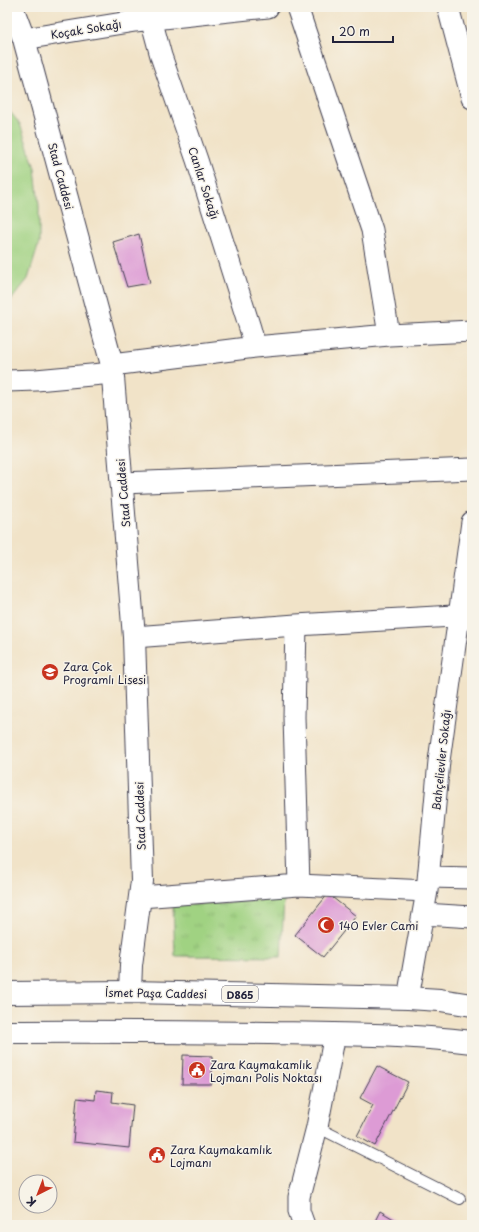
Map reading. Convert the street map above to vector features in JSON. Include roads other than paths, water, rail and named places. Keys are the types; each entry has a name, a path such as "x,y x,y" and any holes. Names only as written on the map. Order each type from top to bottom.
{"main road":[{"name":"Stad Caddesi","path":"12,7 15,40 113,369 134,637 142,881 131,965 130,992"},
{"name":"İsmet Paşa Caddesi","path":"7,993 130,992 408,998 440,1000 472,1005"},
{"path":"7,1032 141,1031 335,1034 435,1038 472,1042"}],"street":[{"name":"Koçak Sokağı","path":"15,40 216,10 268,7"},
{"path":"297,7 372,230 389,336"},
{"path":"448,7 472,98"},
{"name":"Canlar Sokağı","path":"152,19 161,56 200,167 255,347"},
{"path":"7,381 36,380 255,347 472,331"},
{"path":"122,483 472,469"},
{"name":"Bahçelievler Sokağı","path":"408,998 424,914 428,884 439,761 465,616 472,522"},
{"path":"134,637 296,625 465,616"},
{"path":"296,625 294,716 299,885"},
{"path":"140,897 299,885 428,884 472,878"},
{"path":"424,914 472,917"},
{"path":"304,1225 299,1211 299,1197 317,1127 335,1034"}],"lane":[{"path":"317,1127 460,1199"}],"place":[{"name":"Zara Çok Programlı Lisesi","path":"50,672"},
{"name":"140 Evler Cami","path":"326,925"},
{"name":"Zara Kaymakamlık Lojmanı Polis Noktası","path":"197,1070"},
{"name":"Zara Kaymakamlık Lojmanı","path":"157,1155"}]}
